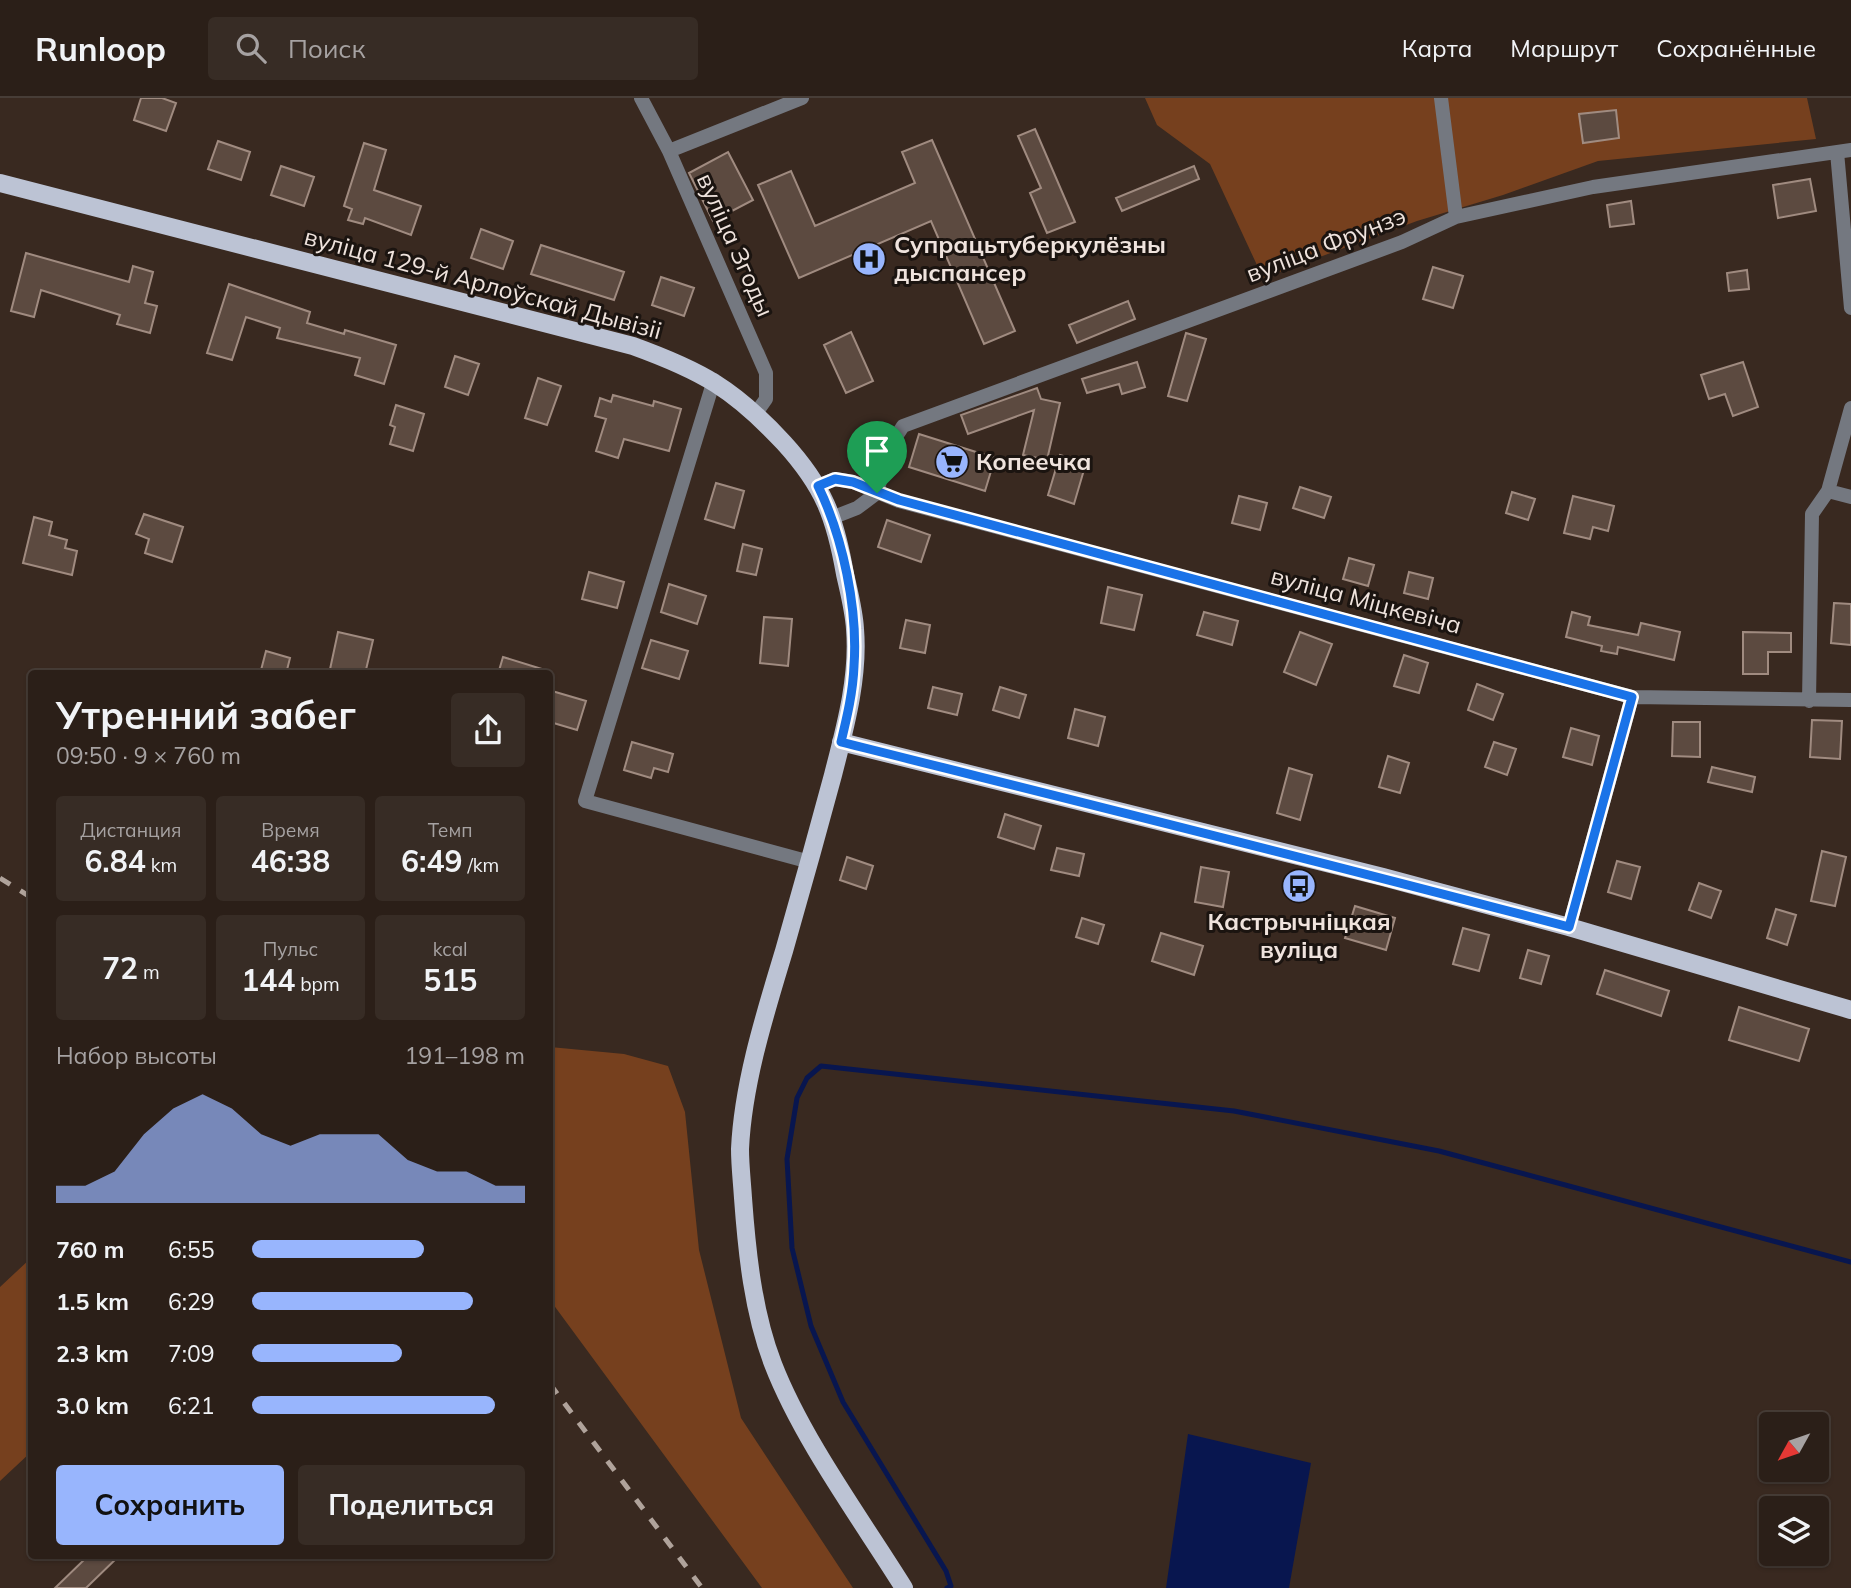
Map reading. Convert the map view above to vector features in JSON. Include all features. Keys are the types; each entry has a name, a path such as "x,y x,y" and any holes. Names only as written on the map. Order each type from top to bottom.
{"main road":[{"name":"вуліца 129-й Арлоўскай Дывізіі","path":"0,183 633,346 675,361 714,380 756,413 818,486 834,517 855,630 854,667 841,742 810,862 754,1051 740,1149 754,1295 773,1363 813,1443 904,1588"},
{"path":"841,742 1243,841 1569,927 1851,1010"}],"street":[{"name":"вуліца Згоды","path":"641,98 668,151 766,373 766,399 756,413"},
{"path":"668,151 802,98"},
{"path":"1441,98 1456,217"},
{"path":"1844,151 1851,308"},
{"name":"вуліца Фрунзэ","path":"877,493 888,449 903,426 1402,242 1456,217 1593,187 1750,167 1844,151"},
{"path":"714,380 585,801 810,862"},
{"path":"1809,701 1812,514 1828,491 1851,408"},
{"name":"вуліца Міцкевіча","path":"818,486 835,479 853,482 877,493 1632,697 1851,700"},
{"path":"1828,491 1851,498"},
{"path":"834,517 857,508 877,493"},
{"path":"1569,927 1632,697"}],"shaded area":[{"path":"1145,98 1807,98 1816,139 1598,161 1503,195 1417,221 1263,278 1210,164 1157,125"},
{"path":"553,1047 624,1054 668,1066 685,1112 699,1250 741,1418 853,1588 762,1588 553,1304"},
{"path":"28,1261 28,1455 0,1481 0,1287"},
{"path":"1188,1434 1311,1463 1289,1588 1166,1588"}],"building":[{"path":"141,98 162,98 176,103 166,131 134,120"},
{"path":"1616,110 1619,138 1583,143 1579,114"},
{"path":"1035,129 1075,222 1047,233 1030,193 1041,188 1018,136"},
{"path":"932,140 1015,331 984,344 931,221 799,278 758,185 791,171 815,226 915,183 902,152"},
{"path":"218,141 250,152 241,180 208,169"},
{"path":"364,143 386,150 374,190 421,206 411,235 365,218 363,224 348,220 352,209 344,206"},
{"path":"728,152 753,200 713,221 689,173"},
{"path":"281,166 314,177 304,206 271,195"},
{"path":"1194,166 1199,179 1122,211 1116,198"},
{"path":"1810,179 1816,211 1778,218 1773,185"},
{"path":"1631,201 1634,224 1610,227 1607,205"},
{"path":"481,229 513,241 503,269 471,258"},
{"path":"541,245 624,272 614,300 531,274"},
{"path":"26,253 129,282 133,266 153,272 145,303 157,306 150,333 117,324 120,315 41,290 34,317 11,311"},
{"path":"1433,267 1463,276 1453,308 1423,299"},
{"path":"1747,270 1749,289 1729,291 1727,273"},
{"path":"661,277 694,288 684,316 652,305"},
{"path":"229,284 310,312 307,323 344,334 345,330 396,345 384,384 355,375 360,358 277,338 280,328 246,317 232,360 207,353"},
{"path":"1128,301 1135,319 1077,343 1069,325"},
{"path":"851,332 873,381 846,393 824,345"},
{"path":"1186,333 1206,339 1187,401 1168,396"},
{"path":"455,356 479,364 468,395 445,387"},
{"path":"1137,362 1145,387 1122,394 1119,384 1087,393 1082,379"},
{"path":"1743,362 1758,407 1733,416 1725,394 1709,399 1701,375"},
{"path":"538,378 561,386 547,425 525,418"},
{"path":"1037,388 1041,399 1060,403 1047,460 1023,455 1034,410 968,434 961,415"},
{"path":"613,395 653,406 654,401 681,409 669,451 624,439 618,458 596,451 606,419 595,416 600,398 611,402"},
{"path":"396,405 424,414 413,451 390,444 395,427 390,425"},
{"name":"Копеечка","path":"919,434 995,458 985,491 909,467"},
{"path":"1060,455 1086,463 1074,504 1048,495"},
{"path":"716,483 744,491 734,528 705,519"},
{"path":"1300,487 1331,497 1324,518 1293,508"},
{"path":"1512,492 1535,499 1528,520 1506,513"},
{"path":"1239,496 1267,503 1260,530 1232,523"},
{"path":"1573,496 1614,506 1608,531 1593,527 1590,539 1564,533"},
{"path":"144,514 183,527 172,562 145,553 149,539 136,534"},
{"path":"34,517 52,522 49,535 67,540 65,548 77,551 72,575 23,563"},
{"path":"887,520 930,535 921,562 878,547"},
{"path":"743,544 762,549 756,575 737,571"},
{"path":"1349,558 1374,565 1368,586 1343,579"},
{"path":"589,572 624,582 617,608 582,599"},
{"path":"1409,572 1433,578 1428,599 1404,593"},
{"path":"669,584 706,596 697,624 661,612"},
{"path":"1108,587 1142,595 1134,630 1101,623"},
{"path":"1834,603 1851,604 1851,645 1831,643"},
{"path":"1204,612 1238,621 1232,645 1197,635"},
{"path":"1572,612 1590,617 1588,625 1638,635 1641,623 1680,632 1674,660 1618,647 1617,654 1601,651 1602,646 1566,637"},
{"path":"764,617 792,619 788,666 760,663"},
{"path":"906,620 930,625 925,653 900,648"},
{"path":"338,632 373,640 366,670 330,670"},
{"path":"1300,632 1332,644 1316,685 1284,672"},
{"path":"1743,632 1791,633 1791,652 1768,652 1768,674 1743,674"},
{"path":"651,640 688,651 679,679 642,668"},
{"path":"266,651 290,658 287,670 261,670"},
{"path":"1404,655 1428,663 1419,693 1394,686"},
{"path":"503,657 545,670 499,670"},
{"path":"1477,684 1503,694 1493,720 1468,710"},
{"path":"933,687 962,694 957,715 928,708"},
{"path":"1000,687 1026,695 1019,718 993,710"},
{"path":"553,691 586,701 577,730 553,723"},
{"path":"1075,709 1105,717 1098,746 1068,738"},
{"path":"1812,720 1842,721 1840,759 1810,757"},
{"path":"1673,722 1700,722 1700,757 1672,756"},
{"path":"1571,728 1599,736 1592,765 1563,757"},
{"path":"632,742 673,754 668,772 654,768 651,778 624,770"},
{"path":"1494,742 1516,749 1507,775 1485,767"},
{"path":"1388,756 1409,763 1400,793 1379,787"},
{"path":"1712,767 1755,777 1752,792 1708,782"},
{"path":"1289,768 1312,775 1300,820 1277,813"},
{"path":"1005,814 1041,826 1034,849 998,837"},
{"path":"1057,848 1084,854 1079,876 1051,870"},
{"path":"1822,851 1846,857 1835,906 1811,901"},
{"path":"847,857 873,866 866,889 840,880"},
{"path":"1617,861 1640,867 1631,899 1608,892"},
{"path":"1201,867 1229,872 1223,907 1195,902"},
{"path":"1699,883 1721,891 1711,918 1689,910"},
{"path":"1355,906 1395,918 1386,950 1345,938"},
{"path":"1776,909 1796,915 1787,945 1767,938"},
{"path":"1082,918 1104,925 1098,944 1076,937"},
{"path":"1463,928 1489,935 1479,971 1453,964"},
{"path":"1161,933 1203,946 1194,975 1152,961"},
{"path":"1528,950 1549,956 1541,984 1520,978"},
{"path":"1605,970 1669,991 1661,1016 1597,994"},
{"path":"1739,1007 1809,1029 1799,1061 1729,1040"},
{"path":"85,1559 116,1559 86,1588 55,1588"}],"waterway":[{"path":"947,1588 951,1586 946,1571 843,1402 811,1326 792,1248 787,1159 797,1098 807,1078 821,1066 1234,1111 1439,1151 1851,1262"}],"railway":[{"path":"0,878 28,896"},
{"path":"553,1388 702,1588"}],"place":[{"name":"Супрацьтуберкулёзны дыспансер","path":"869,259"},
{"name":"Копеечка","path":"952,462"},
{"name":"Кастрычніцкая вуліца","path":"1299,886"}],"route":[{"path":"835,479 853,482 877,493 1632,697 1569,927 1243,841 841,742 850,703 855,630 834,517 818,486 835,479"}]}
